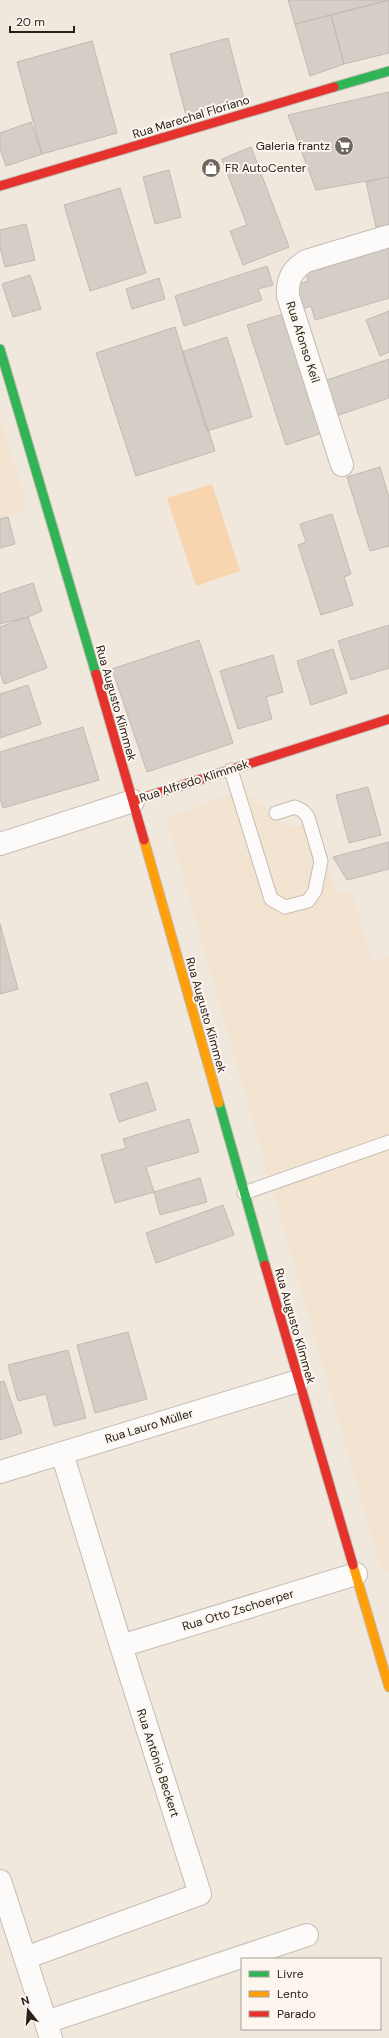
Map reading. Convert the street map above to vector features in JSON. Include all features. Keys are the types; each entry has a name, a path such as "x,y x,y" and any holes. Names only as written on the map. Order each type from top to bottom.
{"street":[{"name":"Rua Marechal Floriano","path":"0,186 389,70"},
{"name":"Rua Afonso Keil","path":"342,465 288,296 288,285 291,275 306,261 389,236"},
{"name":"Rua Augusto Klimmek","path":"0,349 133,801 298,1381 356,1574 386,1664 389,1687"},
{"name":"Rua Alfredo Klimmek","path":"0,844 389,719"},
{"name":"Rua Lauro Müller","path":"0,1472 298,1381"},
{"name":"Rua Antônio Beckert","path":"25,1958 200,1894 120,1646 62,1453"},
{"name":"Rua Otto Zschoerper","path":"120,1646 356,1574"},
{"path":"0,1882 48,2030 241,1959"},
{"path":"244,1958 307,1935"}],"lane":[{"path":"231,770 271,899 277,905 284,907 308,901 315,891 321,861 308,817 303,811 295,808 276,813"},
{"path":"244,1193 389,1142"}],"shaded area":[{"path":"0,417 27,507 8,517 0,517"},
{"path":"212,484 240,571 196,586 167,498"},
{"path":"244,789 286,826 317,826 336,894 352,893 372,962 389,958 389,1571 382,1573 167,819"}],"building":[{"path":"288,0 389,0 295,24"},
{"path":"389,0 389,53 344,64 331,15"},
{"path":"331,15 344,64 310,76 295,24"},
{"path":"228,38 244,99 186,115 170,54"},
{"path":"92,41 117,133 42,154 17,62"},
{"name":"Galeria frantz","path":"389,92 389,177 316,190 288,115"},
{"path":"31,122 42,154 6,166 0,149 0,133"},
{"path":"251,147 289,247 243,265 230,231 247,225 222,159"},
{"path":"169,170 181,217 155,224 143,177"},
{"path":"389,177 389,225 376,227 366,182"},
{"path":"120,188 146,273 90,291 64,205"},
{"path":"26,224 35,260 5,267 0,247 0,230"},
{"path":"389,248 389,298 315,320 311,306 298,310 291,286 308,281 306,273"},
{"path":"267,266 273,285 258,289 262,300 184,326 175,296"},
{"path":"30,275 41,309 13,317 2,284"},
{"path":"159,278 165,299 132,309 126,289"},
{"path":"389,311 389,352 380,356 366,320"},
{"path":"283,314 322,433 286,445 247,325"},
{"path":"175,327 215,451 136,476 96,353"},
{"path":"227,337 252,417 207,431 182,352"},
{"path":"389,359 389,398 336,416 324,381"},
{"path":"380,467 389,498 389,546 370,551 347,477"},
{"path":"332,514 351,574 344,577 353,605 321,615 298,545 306,542 300,524"},
{"path":"8,517 15,544 0,548 0,519"},
{"path":"33,583 42,611 28,617 0,624 0,594"},
{"path":"28,617 47,668 4,684 0,672 0,627"},
{"path":"389,625 389,668 351,680 338,641"},
{"path":"199,640 233,743 147,772 112,669"},
{"path":"333,649 347,693 311,705 297,661"},
{"path":"273,655 283,692 266,697 272,719 238,729 220,671"},
{"path":"28,685 41,724 0,738 0,694"},
{"path":"83,727 99,780 3,808 0,799 0,752"},
{"path":"368,787 381,835 349,843 336,795"},
{"path":"389,842 389,869 347,880 333,857"},
{"path":"0,924 18,989 0,994"},
{"path":"147,1082 156,1110 119,1122 110,1094"},
{"path":"189,1119 199,1152 146,1167 154,1192 115,1203 101,1155 126,1148 123,1139"},
{"path":"200,1178 207,1202 160,1215 154,1192"},
{"path":"223,1205 234,1235 156,1263 146,1233"},
{"path":"128,1332 147,1399 95,1413 77,1345"},
{"path":"68,1350 86,1418 54,1426 46,1394 18,1401 8,1365"},
{"path":"4,1381 22,1433 0,1440 0,1382"}],"traffic: fast":[{"path":"334,87 389,71"},
{"path":"0,349 96,674"},
{"path":"219,1103 265,1265"}],"traffic: slow":[{"path":"144,840 219,1103"},
{"path":"353,1565 389,1687"}],"traffic: jam":[{"path":"0,186 334,87"},
{"path":"96,674 144,840"},
{"path":"133,801 389,719"},
{"path":"265,1265 353,1565"}],"place":[{"name":"Galeria frantz","path":"344,146"},
{"name":"FR AutoCenter","path":"211,168"}]}
